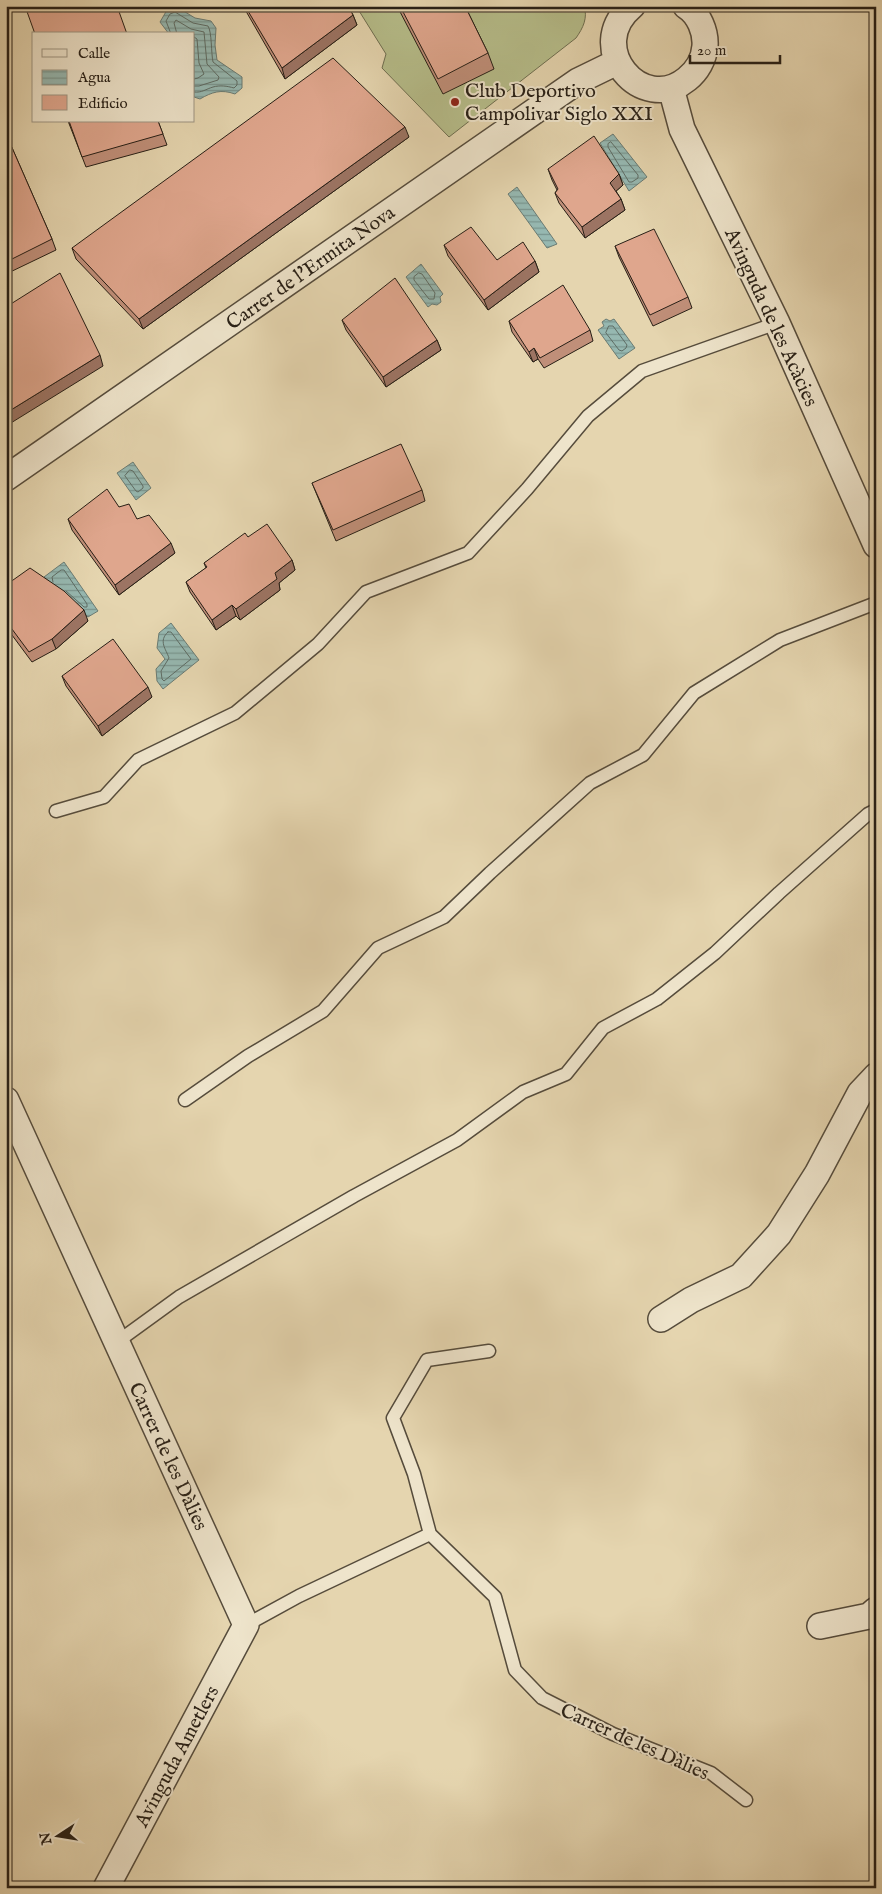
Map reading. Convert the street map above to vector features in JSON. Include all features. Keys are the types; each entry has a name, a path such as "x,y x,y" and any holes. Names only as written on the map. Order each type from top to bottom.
{"street":[{"path":"632,6 624,13 617,24 613,50 617,62 626,76 639,85 654,89 671,88 683,82 694,73 701,61 705,47 704,33 702,26 689,7"},
{"name":"Carrer de l'Ermita Nova","path":"6,478 578,82 617,62"},
{"name":"Avinguda de les Acàcies","path":"671,88 682,129 777,323 876,546"},
{"path":"661,1319 691,1300 741,1276 773,1241 817,1174 860,1093 876,1076"},
{"name":"Carrer de les Dàlies","path":"6,1100 246,1625"},
{"path":"820,1626 869,1616 876,1610"},
{"name":"Avinguda Ametlers","path":"106,1888 246,1625"}],"lane":[{"path":"56,811 104,797 138,760 235,713 318,644 366,592 468,553 527,489 588,416 642,371 777,323"},
{"path":"185,1100 248,1056 323,1010 378,948 444,917 590,783 643,755 694,693 780,640 876,603"},
{"path":"117,1342 179,1297 354,1196 457,1140 523,1092 566,1074 603,1028 657,999 715,953 779,892 868,814 876,810"},
{"path":"246,1625 299,1596 430,1534 414,1474 393,1418 427,1360 489,1351"},
{"name":"Carrer de les Dàlies","path":"430,1534 495,1597 515,1670 542,1698 613,1734 711,1773 746,1800"}],"green space":[{"name":"Club Deportivo Campolivar Siglo XXI","path":"356,6 584,6 585,19 583,27 576,38 449,137 382,68 386,54"}],"water":[{"path":"177,7 195,18 211,21 216,28 215,45 217,60 242,77 242,88 235,94 221,92 213,93 200,99 195,97 195,32 168,32 160,22 167,10"},
{"path":"613,134 647,177 629,191 600,143"},
{"path":"517,187 557,244 547,248 508,194"},
{"path":"421,264 443,294 440,297 441,302 437,305 432,304 428,307 406,277"},
{"path":"606,319 610,321 614,319 635,348 619,359 598,330 604,326 602,322"},
{"path":"133,462 151,488 136,500 117,473"},
{"path":"64,562 98,611 88,617 44,577"},
{"path":"171,623 199,660 163,689 157,681 156,669 165,659 157,648 159,633"}],"building":[{"path":"25,6 117,6 126,32 34,32"},
{"path":"245,6 348,6 353,15 282,68"},
{"path":"400,6 465,6 488,53 438,79"},
{"path":"333,58 405,127 139,319 72,248"},
{"path":"69,122 158,122 163,134 82,157"},
{"path":"6,134 52,239 6,262"},
{"path":"594,136 619,174 610,183 621,199 582,227 555,193 558,189 548,169"},
{"path":"471,227 497,260 523,242 535,261 484,300 444,245"},
{"path":"654,229 688,297 650,315 615,246"},
{"path":"60,273 100,355 6,413 6,307"},
{"path":"395,278 437,340 383,377 342,320"},
{"path":"563,285 590,330 540,358 534,348 529,352 509,321"},
{"path":"401,444 422,490 333,530 312,483"},
{"path":"107,489 119,507 129,504 137,519 149,515 171,543 115,585 68,519"},
{"path":"267,524 292,560 275,573 277,579 236,609 232,605 212,620 186,582 207,567 204,563 245,533 248,537"},
{"path":"30,568 64,591 84,610 52,639 29,652 6,621 6,585"},
{"path":"113,639 148,687 98,726 62,676"}],"place":[{"name":"Club Deportivo Campolivar Siglo XXI","path":"455,102"}]}
